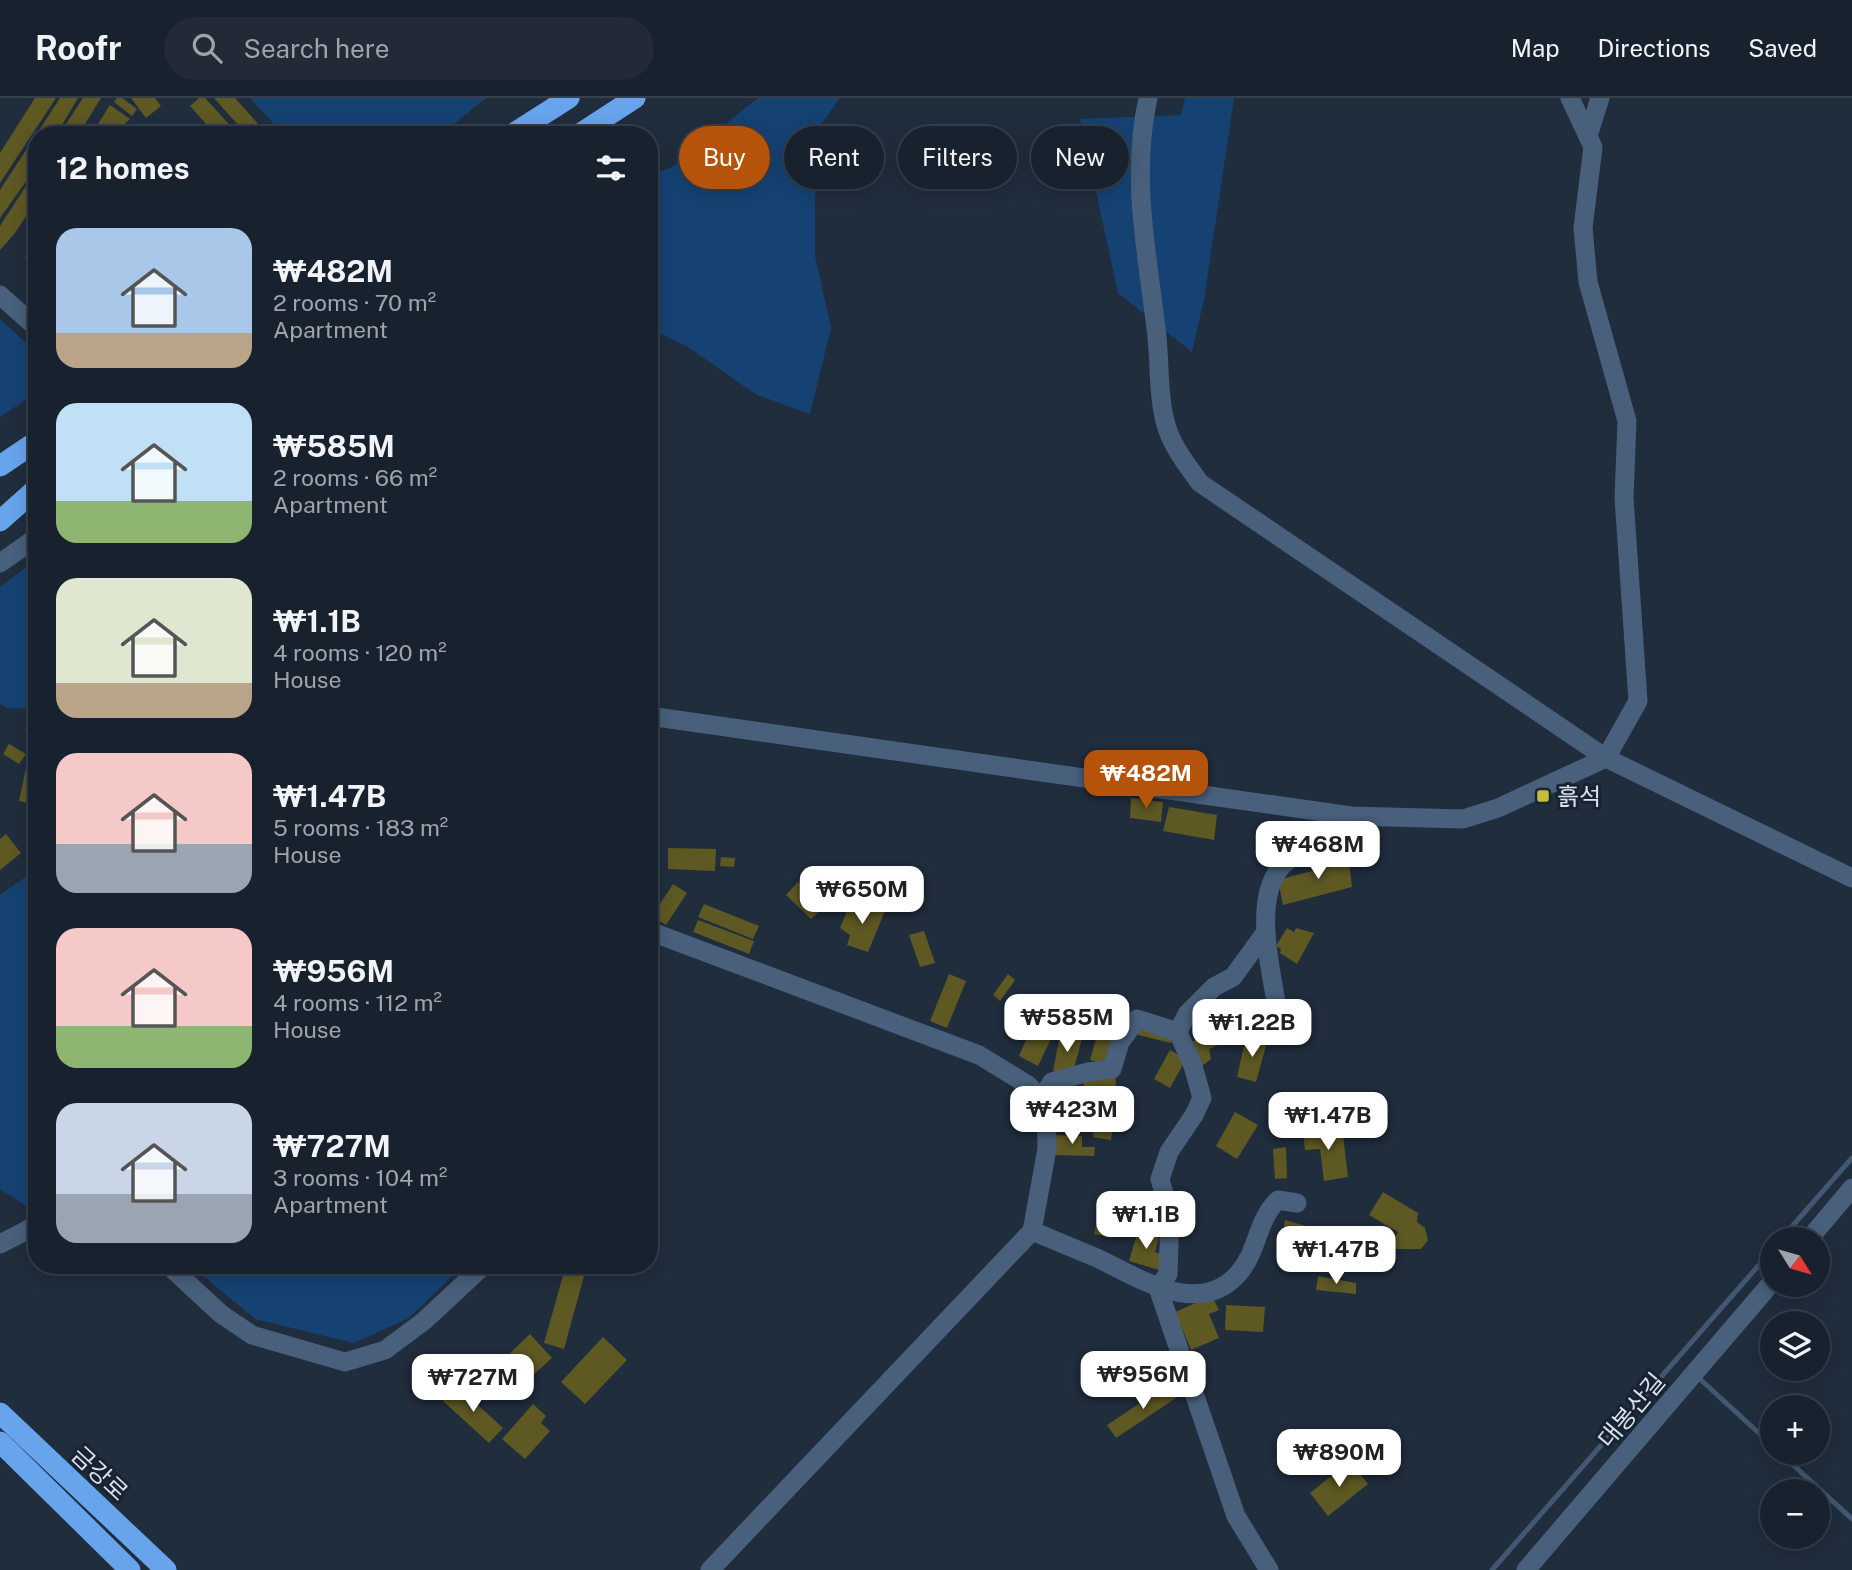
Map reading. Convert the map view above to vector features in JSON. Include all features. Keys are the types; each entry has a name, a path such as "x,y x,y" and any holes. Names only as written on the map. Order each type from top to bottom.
{"highway":[{"path":"525,126 569,98"},
{"path":"592,126 635,98"},
{"path":"0,455 28,439"},
{"path":"0,466 28,447"},
{"path":"0,512 28,492"},
{"path":"0,521 28,495"},
{"name":"금강로","path":"0,1413 166,1570"},
{"name":"금강로","path":"0,1442 130,1570"}],"street":[{"path":"1148,98 1142,126 1139,170 1142,235 1167,427 1180,456 1200,483 1606,758 1852,878"},
{"path":"658,717 1351,816 1463,819 1498,808 1606,758 1637,701 1624,498 1627,421 1588,282 1583,228 1594,147 1570,98"},
{"path":"1588,136 1600,98"},
{"path":"0,295 28,320"},
{"path":"0,564 28,544"},
{"path":"1276,1002 1265,933 1269,889 1281,867 1351,816"},
{"path":"1178,1032 1187,1014 1214,988 1233,977 1265,933"},
{"path":"658,934 979,1055 1028,1085 1046,1104 1047,1149 1032,1231 710,1570"},
{"path":"1041,1099 1052,1082 1088,1072 1112,1069 1120,1042 1137,1019 1178,1032 1193,1066 1202,1098 1169,1152 1160,1179 1170,1215 1168,1274 1158,1288"},
{"path":"1819,1227 1852,1188"},
{"path":"1032,1231 1158,1288 1192,1294 1221,1289 1239,1273 1255,1249 1265,1213 1278,1200 1297,1203"},
{"path":"0,1244 28,1230"},
{"path":"178,1274 221,1314 253,1335 345,1362 385,1350 424,1321 474,1274"},
{"path":"1158,1288 1236,1516 1269,1570"},
{"name":"대봉산길","path":"1526,1570 1760,1296"}],"shaded area":[{"path":"250,98 486,98 451,126 276,126"},
{"path":"758,98 840,98 822,126 784,126 784,189 816,189 815,256 831,328 810,414 757,395 688,347 658,332 658,172 679,161 679,189 770,189 770,126 723,126"},
{"path":"1185,98 1234,98 1204,300 1192,352 1118,293 1095,189 1129,189 1129,126 1082,126 1080,119 1181,115"},
{"path":"0,319 28,345 28,398 0,417"},
{"path":"28,566 28,709 6,708 0,704 0,587"},
{"path":"28,875 28,1207 0,1189 0,895"},
{"path":"201,1274 454,1274 409,1318 354,1343 255,1319"}],"building":[{"path":"35,98 56,98 38,126 28,126 28,140 0,183 0,153"},
{"path":"60,98 78,98 61,126 42,126"},
{"path":"83,98 101,98 84,126 65,126"},
{"path":"117,98 122,98 137,109 132,116 114,102"},
{"path":"131,98 155,98 161,106 146,118"},
{"path":"199,98 205,98 231,126 208,126 190,106"},
{"path":"214,98 235,98 260,126 239,126"},
{"path":"110,105 130,119 123,126 97,126"},
{"path":"28,147 28,179 0,218 0,190"},
{"path":"28,183 28,213 0,250 0,226"},
{"path":"9,744 26,754 19,764 3,754"},
{"path":"26,768 28,803 19,801"},
{"path":"1131,798 1163,802 1161,822 1130,818"},
{"path":"1169,807 1217,815 1214,840 1163,831"},
{"path":"6,834 21,853 0,870 0,839"},
{"path":"668,848 716,849 715,871 668,869"},
{"path":"1348,853 1352,887 1283,905 1278,880 1323,868 1322,858"},
{"path":"721,857 735,858 734,867 720,866"},
{"path":"798,882 826,906 811,919 786,895"},
{"path":"673,884 687,893 666,925 658,920 658,907"},
{"path":"704,904 759,926 753,939 698,917"},
{"path":"866,904 885,911 868,952 847,945 850,935 840,928 847,911 858,911"},
{"path":"698,920 754,941 749,954 693,932"},
{"path":"1287,928 1294,932 1296,928 1314,933 1297,964 1280,953 1281,949 1276,946"},
{"path":"924,931 935,963 920,967 909,935"},
{"path":"949,974 966,981 947,1028 930,1021"},
{"path":"1008,974 1015,980 1000,1001 993,995"},
{"path":"1101,1021 1120,1026 1108,1064 1090,1060"},
{"path":"1140,1027 1173,1034 1171,1043 1138,1035"},
{"path":"1030,1031 1051,1039 1038,1066 1019,1056"},
{"path":"1225,1032 1228,1041 1209,1049 1211,1059 1202,1066 1189,1042"},
{"path":"1060,1035 1082,1039 1073,1072 1053,1071"},
{"path":"1246,1037 1267,1042 1256,1082 1237,1077"},
{"path":"1170,1050 1186,1059 1170,1088 1154,1079"},
{"path":"1115,1071 1117,1099 1111,1140 1093,1137 1096,1116 1082,1115 1084,1077"},
{"path":"1060,1107 1072,1107 1072,1132 1060,1132"},
{"path":"1235,1112 1258,1125 1237,1159 1216,1146"},
{"path":"1303,1128 1331,1130 1331,1137 1343,1135 1348,1177 1324,1181 1320,1149 1305,1150"},
{"path":"1055,1135 1082,1136 1082,1147 1095,1147 1094,1156 1054,1155"},
{"path":"1286,1147 1287,1178 1275,1179 1273,1149"},
{"path":"1383,1192 1418,1213 1417,1222 1425,1228 1428,1240 1421,1249 1387,1249 1398,1232 1369,1215"},
{"path":"1117,1207 1133,1210 1129,1229 1115,1226 1113,1238 1094,1234 1099,1213 1115,1217"},
{"path":"1285,1220 1317,1229 1312,1264 1284,1259 1288,1242 1282,1240"},
{"path":"1138,1231 1159,1237 1155,1252 1164,1255 1159,1270 1129,1261"},
{"path":"563,1274 585,1274 564,1349 544,1343"},
{"path":"1318,1276 1356,1283 1356,1294 1316,1290"},
{"path":"1212,1296 1219,1310 1209,1314 1219,1338 1191,1350 1175,1312"},
{"path":"1226,1305 1265,1307 1263,1332 1225,1330"},
{"path":"530,1334 552,1358 531,1377 510,1353"},
{"path":"603,1337 627,1360 585,1404 561,1382"},
{"path":"1170,1383 1179,1396 1116,1438 1107,1425"},
{"path":"457,1386 503,1428 489,1443 443,1401"},
{"path":"533,1404 546,1416 541,1423 550,1431 525,1459 502,1439"},
{"path":"1350,1461 1368,1484 1328,1516 1310,1493"}],"waterway":[{"path":"1792,1227 1852,1158"},
{"path":"1492,1570 1760,1264"},
{"path":"1701,1380 1760,1434"},
{"path":"1793,1465 1852,1519"}],"place":[{"name":"흙석","path":"1543,796"}]}
